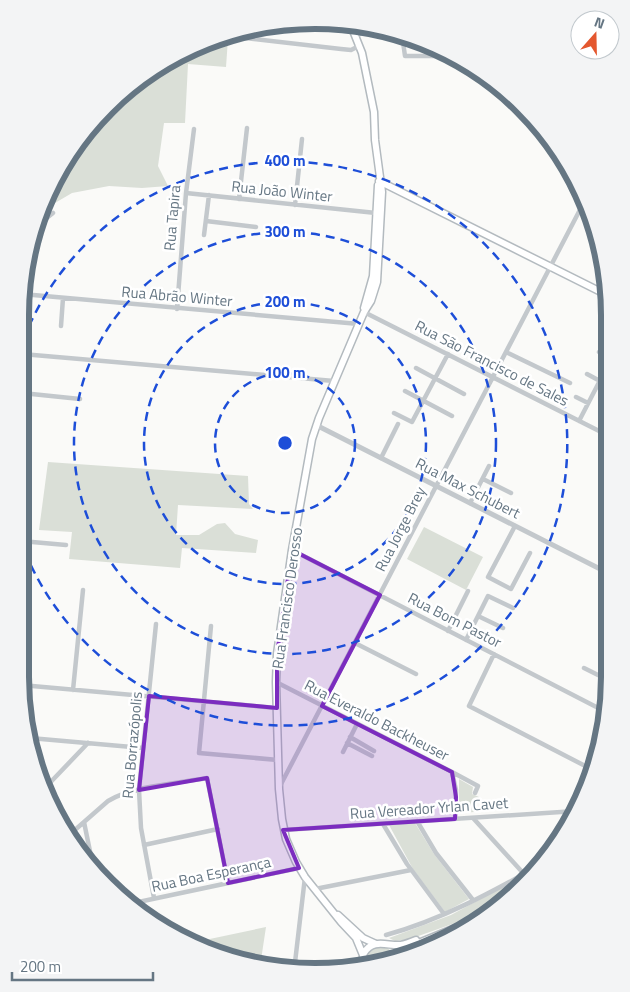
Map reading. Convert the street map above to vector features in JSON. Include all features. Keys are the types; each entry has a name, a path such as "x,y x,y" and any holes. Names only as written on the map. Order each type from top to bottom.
{"main road":[{"name":"Rua Francisco Derosso","path":"354,31 359,46 374,112 379,181 373,276 364,312 316,425 292,550 278,649 276,708 279,789 284,830 289,848 299,868 314,890 333,911 363,938 376,944"},
{"name":"Rua Francisco Derosso","path":"364,312 371,301 377,282 382,192 379,181"},
{"path":"379,181 601,292"},
{"name":"Rua Francisco Derosso","path":"333,911 358,940 363,959"},
{"path":"363,959 366,950 376,944 403,944 447,931"},
{"path":"405,948 446,932"},
{"path":"386,944 393,952"}],"street":[{"path":"356,36 363,33"},
{"path":"245,38 351,50 359,46"},
{"path":"403,43 405,56 437,56"},
{"path":"239,199 247,128"},
{"name":"Rua Tapira","path":"177,309 186,193 194,129"},
{"path":"295,205 302,139"},
{"name":"Rua João Winter","path":"186,193 376,213"},
{"path":"204,235 209,195"},
{"name":"Rua Jorge Brey","path":"279,789 580,209"},
{"path":"46,219 53,213"},
{"path":"206,221 256,227"},
{"name":"Rua Abrão Winter","path":"29,295 359,324"},
{"path":"61,326 63,298"},
{"name":"Rua São Francisco de Sales","path":"364,312 601,432"},
{"path":"506,352 570,383"},
{"path":"394,413 412,422 448,354"},
{"path":"29,355 334,381"},
{"path":"416,368 464,394"},
{"path":"579,421 600,381 587,374"},
{"path":"405,391 452,416"},
{"path":"29,394 80,399"},
{"path":"576,397 588,403"},
{"path":"381,458 398,424"},
{"name":"Rua Max Schubert","path":"316,425 601,569"},
{"path":"470,503 489,466"},
{"path":"483,478 511,493"},
{"path":"515,526 488,577 511,589 530,553"},
{"path":"29,542 66,545"},
{"name":"Rua Bom Pastor","path":"292,550 600,708"},
{"path":"73,690 83,590"},
{"path":"448,631 468,591"},
{"path":"466,640 488,596 513,608"},
{"path":"478,616 503,628"},
{"name":"Rua Borrazópolis","path":"154,898 140,817 139,790 156,624"},
{"path":"211,626 199,753 278,760"},
{"path":"355,643 416,674"},
{"path":"494,654 469,706 587,767"},
{"path":"584,668 601,676"},
{"name":"Rua Everaldo Backheuser","path":"276,682 452,772 456,790 455,819"},
{"path":"29,686 276,708"},
{"path":"343,752 357,724"},
{"path":"347,743 373,753 350,737"},
{"path":"36,738 143,748"},
{"path":"50,783 88,743"},
{"path":"452,772 478,786 475,793"},
{"path":"74,831 112,798 139,790 208,778 228,883"},
{"name":"Rua Vereador Yrlan Cavet","path":"284,830 568,812"},
{"path":"473,818 523,873"},
{"path":"417,821 436,853 473,900"},
{"path":"84,822 92,856"},
{"path":"383,824 412,870 444,914"},
{"path":"144,845 218,829"},
{"name":"Rua Boa Esperança","path":"138,902 299,868"},
{"path":"314,890 412,870"},
{"path":"386,935 417,926 520,876"},
{"path":"295,963 305,877"}],"highlighted area":[{"path":"292,550 380,595 322,706 452,772 456,797 455,819 283,830 299,868 228,883 207,778 139,790 149,696 277,708 277,654"}],"shaded area":[{"path":"228,43 226,67 188,64 185,123 164,123 158,166 168,186 142,188 109,186 72,193 52,203 58,188 77,156 100,126 126,100 172,67 188,58"},
{"path":"48,462 248,476 249,504 253,509 178,505 176,535 199,535 217,524 225,523 235,534 258,540 256,553 182,548 180,568 69,559 72,532 39,530"},
{"path":"424,527 483,557 466,590 407,559"},
{"path":"459,779 473,787 472,794 479,797 474,812 459,813"},
{"path":"415,823 434,854 469,899 445,912 413,869 389,825"},
{"path":"516,880 504,892 469,918 410,939 395,941 389,938 451,915"},
{"path":"266,927 261,958 223,948 205,940"},
{"path":"375,946 386,948 391,952 366,959 366,955"}]}
